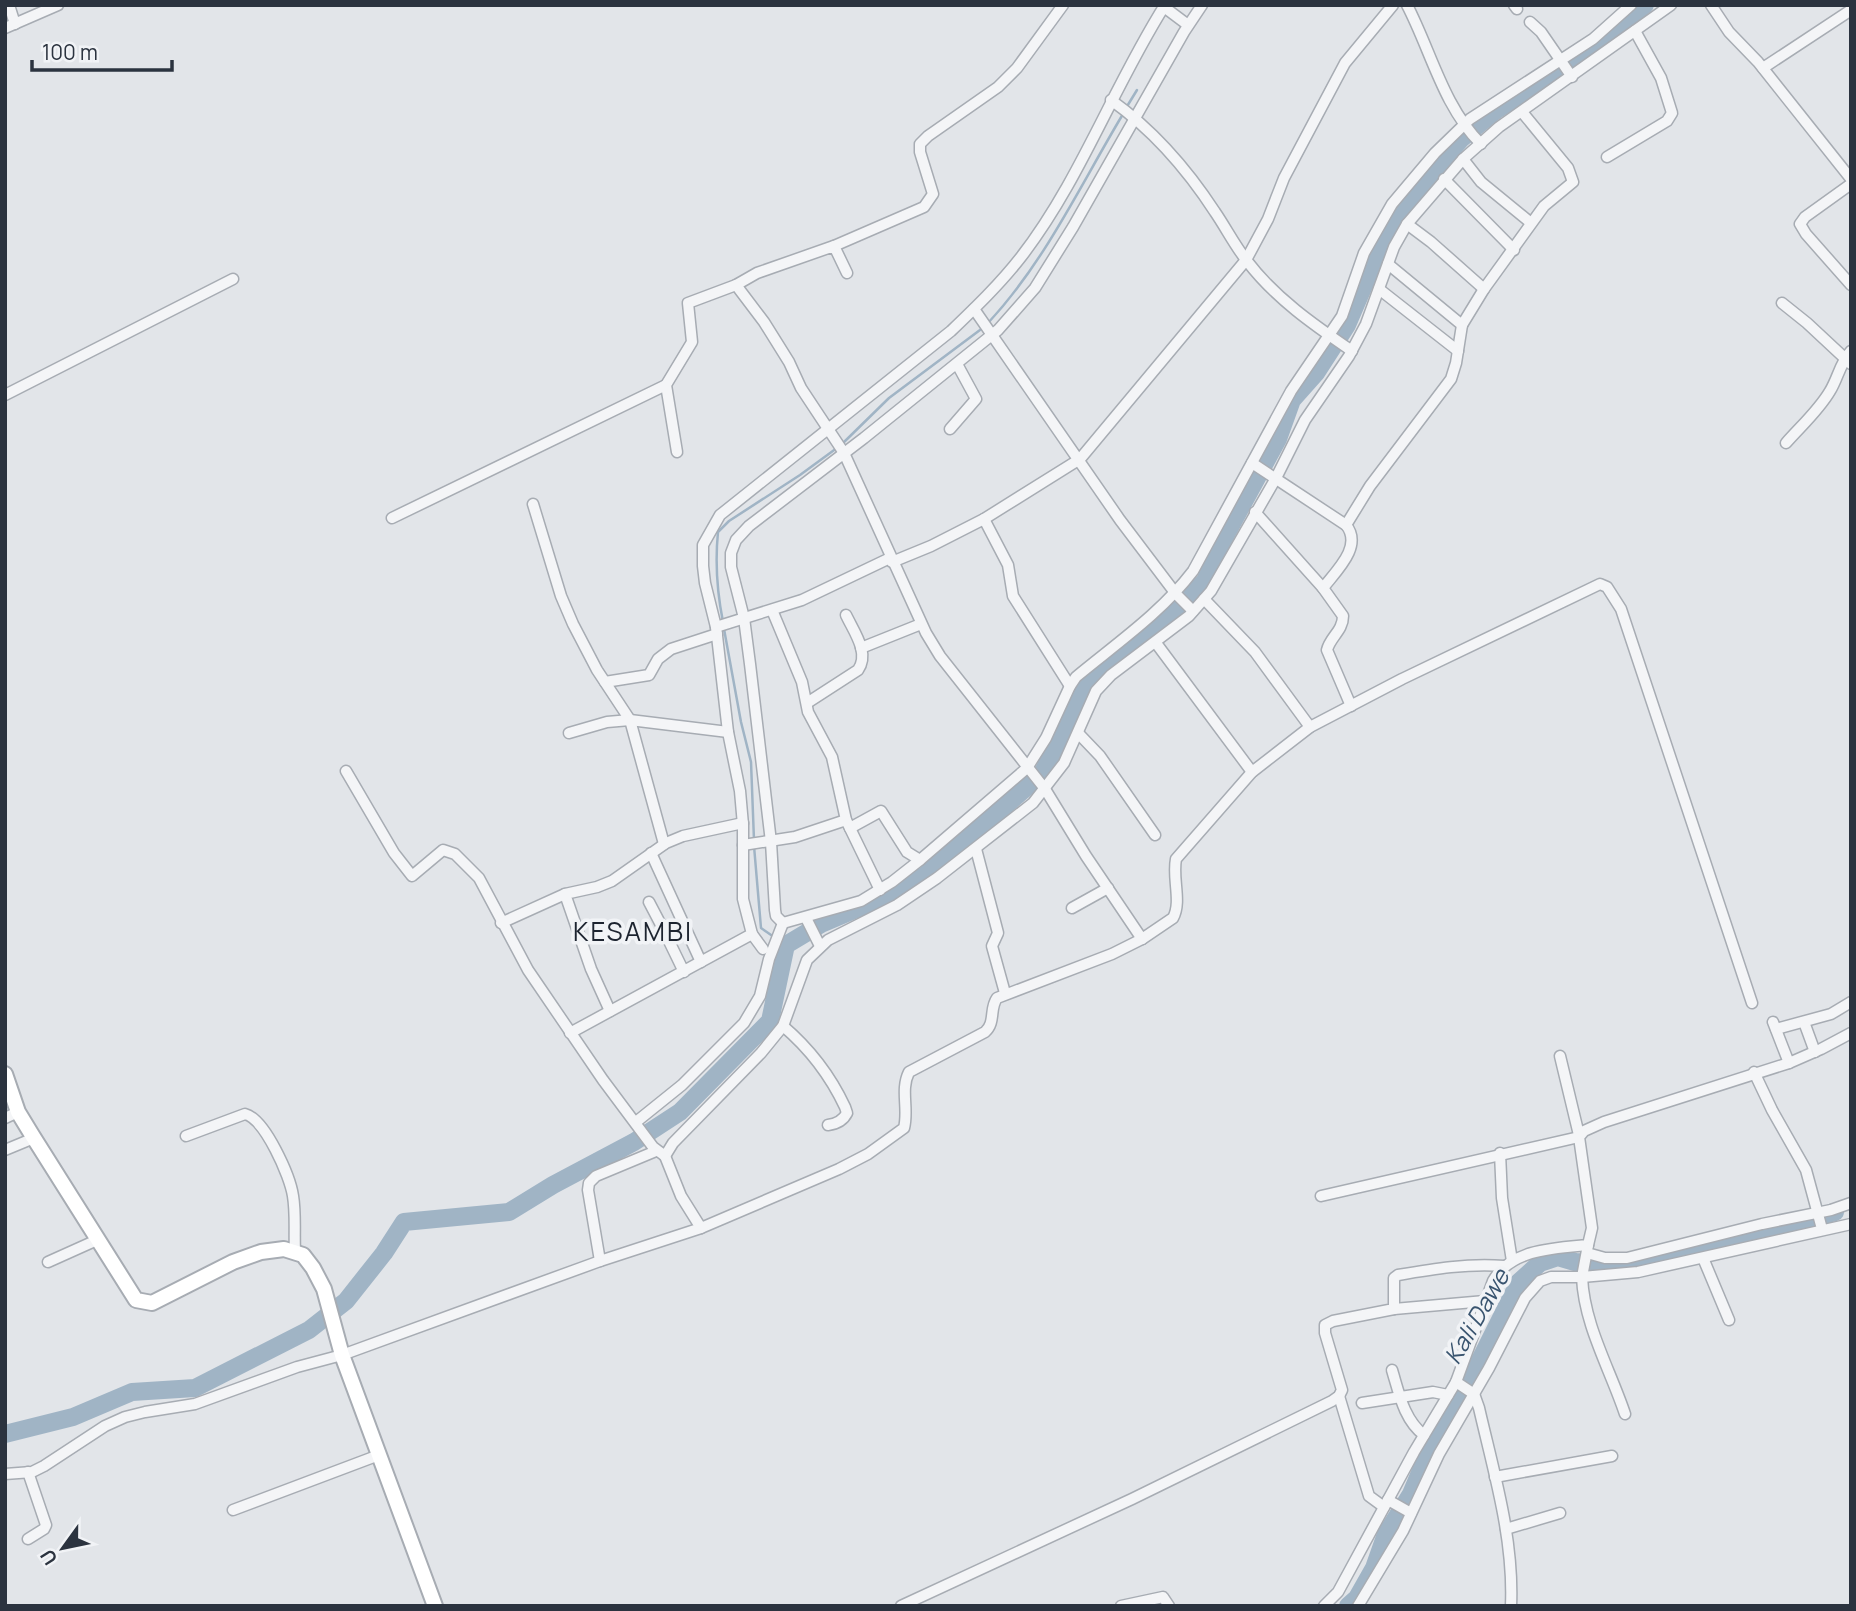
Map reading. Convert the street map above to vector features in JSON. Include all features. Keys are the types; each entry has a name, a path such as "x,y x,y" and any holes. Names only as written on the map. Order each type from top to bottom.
{"main road":[{"path":"5,1074 12,1115 34,1138 136,1300 152,1303 233,1262 261,1251 284,1249 303,1255 324,1289 341,1352 435,1606"}],"street":[{"path":"9,5 10,26 58,5"},
{"path":"392,518 666,385 692,342 688,303 736,285 757,273 834,246 924,207 933,194 920,144 998,87 1017,68 1063,5"},
{"path":"782,925 775,910 742,619 731,566 731,553 736,540 749,526 957,364 992,333 1035,288 1202,5"},
{"path":"605,682 649,675 658,659 671,649 742,619 802,600 891,560 931,546 984,519 1080,459 1246,260 1268,219 1284,178 1345,63 1393,5"},
{"path":"1407,5 1434,68 1465,124 1478,141"},
{"path":"600,1261 589,1183 596,1176 673,1143 761,1053 783,1026 807,960 818,942 897,905 976,849 1033,803 1064,763 1096,691 1111,675 1156,643 1204,599 1224,568 1305,420 1366,324 1394,247 1407,224 1444,179 1478,141 1671,5"},
{"path":"1711,5 1729,32 1763,68 1851,181 1805,217 1800,224 1851,285"},
{"path":"762,949 752,934 743,899 746,845 740,792 728,732 718,629 703,566 703,545 709,531 720,515 829,432 976,311 1021,257 1051,211 1114,102 1142,42 1164,6 1188,25"},
{"path":"782,925 807,920 861,901 880,890 1029,770 1076,677 1177,595 1193,571 1255,465 1291,391 1331,337 1342,316 1364,253 1392,204 1435,153 1465,124 1491,103 1562,62 1593,39 1629,6"},
{"path":"1763,68 1851,10"},
{"path":"1530,22 1541,32 1571,75"},
{"path":"1607,158 1667,121 1672,114 1661,79 1635,31"},
{"path":"1114,102 1152,133 1195,183 1246,260 1283,299 1349,349"},
{"path":"1346,524 1370,486 1451,379 1462,325 1484,289 1544,206 1573,179 1568,168 1522,111"},
{"path":"1463,159 1481,182 1531,223"},
{"path":"1444,179 1514,250"},
{"path":"1407,224 1484,289"},
{"path":"834,246 847,273"},
{"path":"1388,264 1462,325"},
{"path":"5,395 49,375 233,279"},
{"path":"736,285 769,331 843,452 921,624 940,656 1044,787 1142,939"},
{"path":"1378,289 1458,351"},
{"path":"1782,303 1849,358 1818,408 1786,443"},
{"path":"976,311 1120,520 1177,595 1192,610"},
{"path":"950,429 976,399 957,364"},
{"path":"666,385 677,452"},
{"path":"1255,465 1346,524 1352,533 1353,542 1323,588"},
{"path":"533,504 561,596 573,624 630,720 664,844"},
{"path":"1255,512 1323,588 1343,617 1340,630 1327,646 1327,650 1351,706"},
{"path":"984,519 1008,565 1013,596 1070,686"},
{"path":"5,1474 28,1472 44,1466 105,1426 125,1418 195,1404 701,1228 839,1169 893,1138 904,1128 905,1079 909,1072 990,1028 993,1002 1006,993 1112,954 1142,939 1173,918 1173,872 1176,859 1252,772 1310,727 1600,584 1607,587 1620,609 1752,1003"},
{"path":"1204,599 1255,652 1310,727"},
{"path":"772,610 802,682 813,724 832,757 848,824 880,890"},
{"path":"807,702 858,670 863,661 861,648 846,615"},
{"path":"861,648 921,624"},
{"path":"1156,643 1252,772"},
{"path":"569,733 607,722 630,720 728,732"},
{"path":"1078,733 1100,756 1155,835"},
{"path":"346,771 394,853 412,876 443,850 449,851 479,878 528,970 603,1080 658,1151 701,1228"},
{"path":"746,845 848,824 881,811 907,852 920,860"},
{"path":"501,923 565,894 612,881 664,844 683,836 743,823"},
{"path":"976,849 998,933 992,946 1006,993"},
{"path":"651,853 701,962"},
{"path":"1072,908 1108,888"},
{"path":"565,894 591,969 610,1011"},
{"path":"649,902 660,923 667,928 667,937 684,972"},
{"path":"807,920 818,942"},
{"path":"638,1126 744,1023 760,996 782,925"},
{"path":"570,1033 752,934"},
{"path":"1789,1063 1774,1026 1804,1022 1831,1014 1851,1002"},
{"path":"1804,1022 1815,1052"},
{"path":"783,1026 821,1065 845,1107 845,1117 840,1122 828,1125"},
{"path":"1321,1196 1579,1136 1590,1127 1604,1122 1789,1063 1851,1033"},
{"path":"1560,1056 1579,1136 1592,1228 1583,1274 1583,1292 1594,1334 1614,1378 1625,1414"},
{"path":"1754,1072 1805,1170 1819,1219"},
{"path":"186,1136 246,1114 253,1116 264,1130 290,1184 295,1251"},
{"path":"5,1150 34,1138"},
{"path":"1358,1606 1439,1454 1466,1389 1493,1281 1508,1264 1500,1153"},
{"path":"1362,1403 1433,1392 1448,1395 1466,1389 1531,1290 1539,1282 1551,1277 1638,1272 1703,1258 1819,1219 1831,1210 1851,1202"},
{"path":"1394,1308 1392,1282 1398,1275 1450,1267 1508,1264 1540,1250 1587,1252 1605,1258 1627,1258 1819,1219 1850,1223"},
{"path":"48,1262 97,1240"},
{"path":"1703,1258 1729,1320"},
{"path":"901,1606 1259,1438 1339,1396 1342,1390 1340,1379 1325,1333 1325,1325 1394,1308 1486,1301"},
{"path":"1392,1370 1399,1396 1412,1425 1424,1435"},
{"path":"1466,1389 1495,1477 1506,1529 1511,1606"},
{"path":"1324,1606 1338,1592 1448,1395"},
{"path":"1339,1396 1369,1496 1408,1511"},
{"path":"233,1510 379,1455"},
{"path":"1495,1477 1612,1456"},
{"path":"28,1472 46,1525 44,1530 28,1539"},
{"path":"1506,1529 1560,1513"},
{"path":"1121,1606 1163,1597 1169,1606"}],"waterway":[{"path":"5,1434 73,1417 132,1392 195,1388 309,1330 346,1301 384,1253 404,1222 509,1212 634,1142 680,1112 770,1021 786,945 821,924 924,876 1042,774 1085,687 1102,664 1171,615 1205,581 1222,542 1278,439 1292,400 1316,373 1347,325 1378,253 1427,178 1461,139 1495,111 1577,59 1645,5"},
{"path":"1126,108 1137,90"},
{"path":"988,323 1045,249 1123,114"},
{"path":"723,622 717,577 718,532 729,521 841,445 889,398 984,327"},
{"path":"724,629 751,762 754,840"},
{"path":"754,846 761,928 774,937"},
{"name":"Kali Dawe","path":"1348,1606 1357,1598 1374,1568 1386,1534 1411,1494 1432,1444 1459,1402 1519,1282 1540,1263 1558,1257 1575,1262 1630,1266 1663,1260 1835,1212"}],"district":[{"name":"KESAMBI","path":"633,931"}]}
